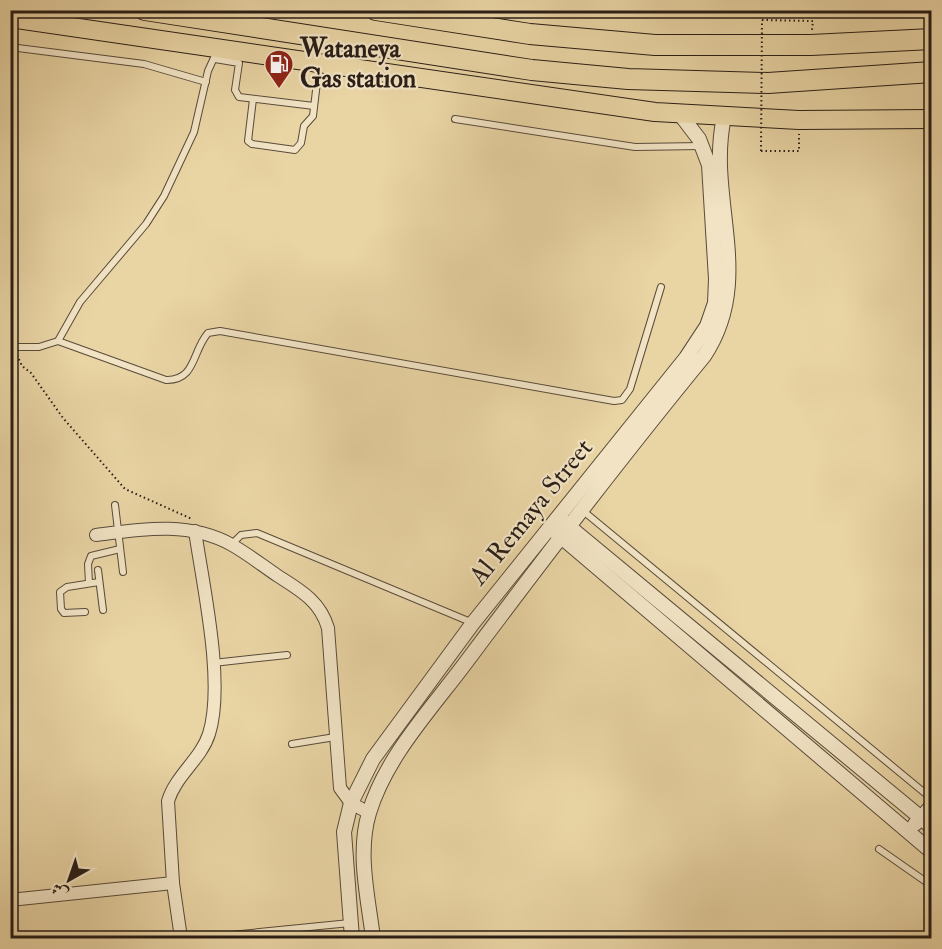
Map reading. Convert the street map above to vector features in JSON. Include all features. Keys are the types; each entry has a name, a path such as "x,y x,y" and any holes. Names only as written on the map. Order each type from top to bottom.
{"highway":[{"path":"145,10 522,69 599,77 676,82 768,83 932,72"},
{"path":"376,10 530,34 655,45 811,45 932,39"}],"main road":[{"path":"10,18 217,54 680,114 799,120 932,119"}],"street":[{"name":"Al Remaya Street","path":"576,505 695,347 715,303 716,279 710,175 703,146 680,114"},
{"name":"Al Remaya Street","path":"352,939 343,851 345,822 351,802 381,747 473,623 704,356 722,321 730,282 720,151 724,117"},
{"name":"Al Remaya Street","path":"373,939 363,851 369,813 382,783 407,742 559,526"},
{"path":"559,526 926,823"},
{"path":"559,526 932,852"},
{"path":"96,535 157,528 195,531 231,544 304,593 322,612 328,628 340,788 351,802 369,813"},
{"path":"181,939 173,883 168,801 172,790 203,746 210,730 214,708 213,663 195,531"},
{"path":"908,833 926,823 932,806"},
{"path":"10,900 173,883"}],"lane":[{"path":"10,47 144,64 206,82"},
{"path":"58,341 80,302 146,224 164,196 194,132 206,82 217,54 239,63 236,92 241,98 314,106"},
{"path":"253,99 248,141 252,144 288,150 300,146 303,127 312,118 317,82"},
{"path":"455,119 635,147 703,146"},
{"path":"12,347 39,347 58,341 166,380 182,378 203,338 208,333 220,331 614,401 622,400 630,389 661,287"},
{"path":"115,505 123,572"},
{"path":"576,505 932,799"},
{"path":"231,544 241,535 257,533 473,623"},
{"path":"89,583 88,564 91,556 120,549"},
{"path":"98,570 103,610"},
{"path":"85,612 64,613 59,595 64,588 99,582"},
{"path":"213,663 287,655"},
{"path":"292,744 335,737"},
{"path":"879,849 932,886"},
{"path":"200,938 350,923"}],"path":[{"path":"799,120 799,151 761,151 762,20 802,21"},
{"path":"12,347 22,366 31,373 63,418 125,489 191,519 195,531"}],"place":[{"name":"Wataneya Gas station","path":"279,90"}]}
